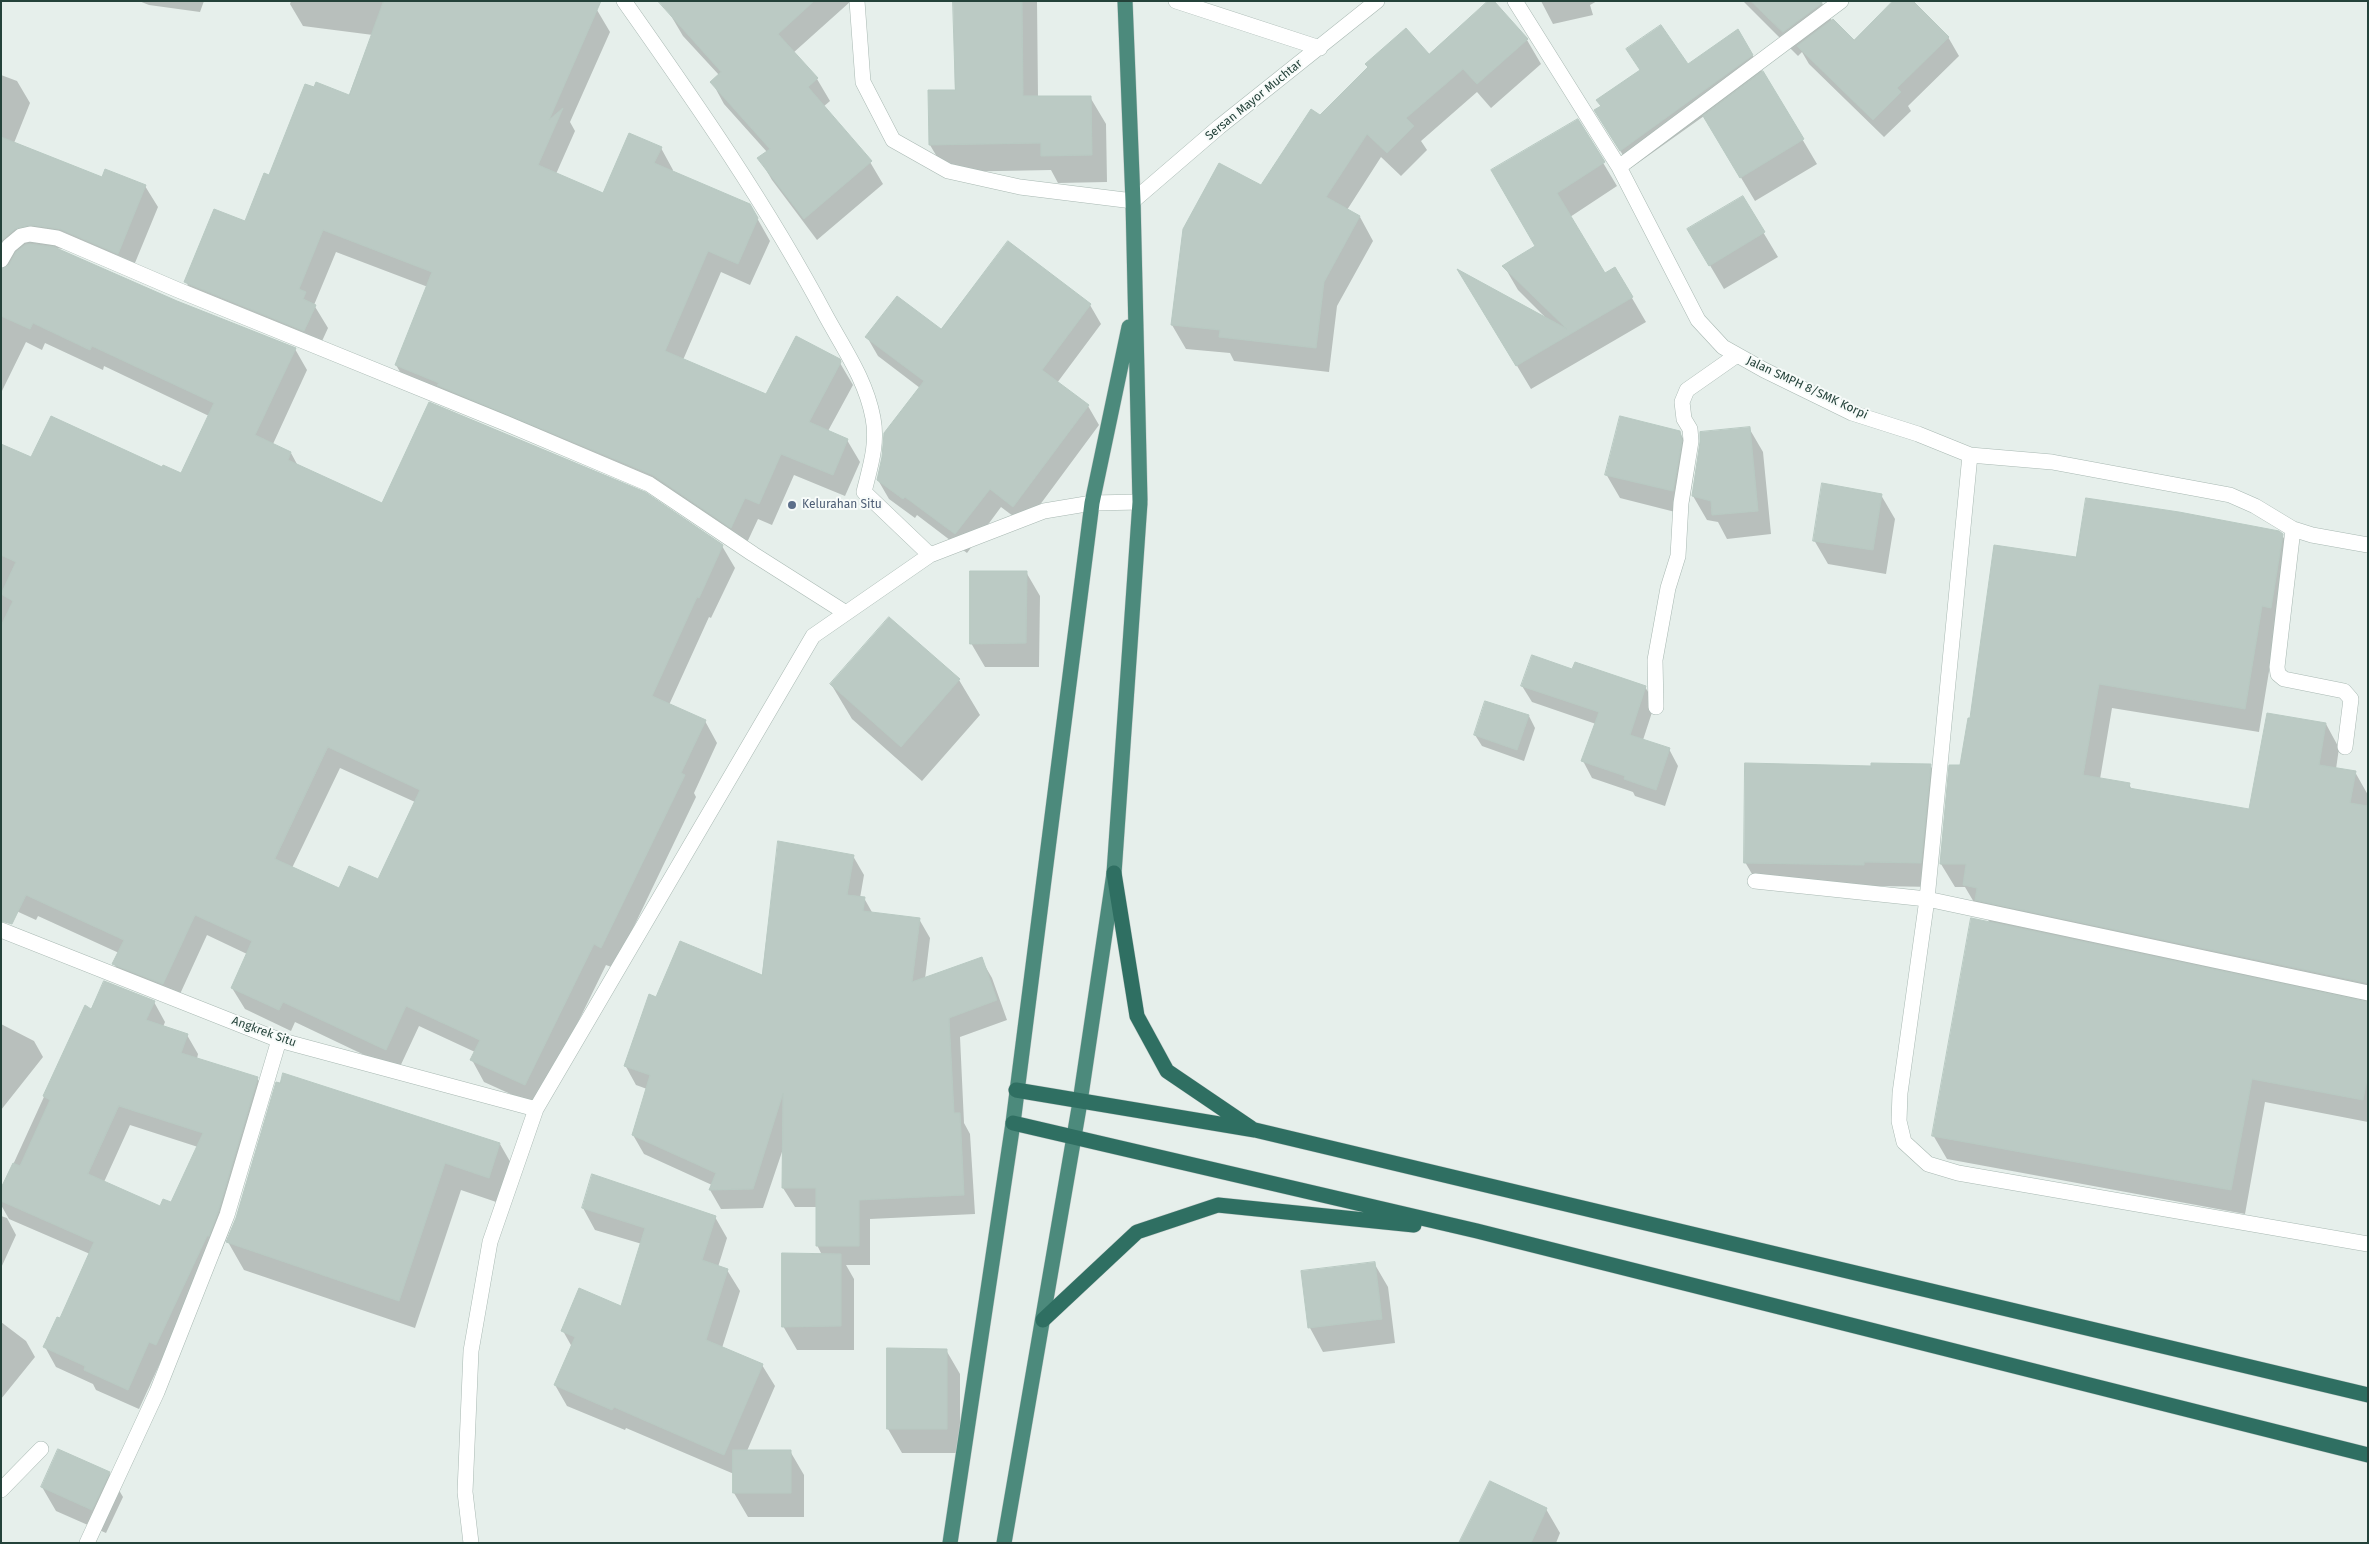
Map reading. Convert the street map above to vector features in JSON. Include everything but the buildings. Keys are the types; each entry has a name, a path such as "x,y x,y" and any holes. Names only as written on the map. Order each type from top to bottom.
{"highway":[{"path":"1004,1543 1044,1320 1080,1102 1114,873 1140,502 1133,201 1125,1"},
{"path":"950,1543 1013,1124 1092,503 1134,304"},
{"path":"1114,873 1137,1016 1167,1071 1255,1130"},
{"path":"1016,1090 1255,1130 2368,1395"},
{"path":"1013,1124 1477,1231 2368,1455"},
{"path":"1044,1320 1137,1232 1218,1205 1477,1231"}],"street":[{"path":"624,1 706,116 796,259 864,382 873,418 876,443 864,492 930,555"},
{"path":"857,1 863,82 894,140 948,171 1020,187 1133,201"},
{"path":"1176,1 1320,48"},
{"name":"Sersan Mayor Muchtar","path":"1133,201 1220,127 1377,1"},
{"name":"Jalan SMPH 8/SMK Korpi","path":"1515,1 1619,167 1698,320 1723,346 1737,355 1852,413 1918,434 1970,455 2052,462 2230,495 2255,506 2293,529 2312,536 2368,545"},
{"path":"1619,167 1841,1"},
{"path":"1,260 9,246 21,236 30,234 57,238 178,290 505,423 649,484 753,554 846,613"},
{"path":"1656,707 1655,660 1668,588 1678,556 1681,503 1691,441 1690,429 1684,419 1682,402 1687,390 1737,355"},
{"path":"1970,455 1927,899 1900,1093 1899,1121 1904,1142 1928,1164 1958,1173 2368,1244"},
{"path":"471,1543 465,1492 471,1351 490,1242 536,1109 813,636 930,555 1044,511 1092,503 1140,502"},
{"path":"2293,529 2277,668 2278,674 2284,679 2344,690 2350,694 2345,747"},
{"path":"1755,881 1927,899 2368,993"},
{"name":"Angkrek Situ","path":"1,930 279,1040 536,1109"},
{"path":"87,1543 157,1392 227,1215 279,1040"},
{"path":"1,1490 41,1450"}],"place":[{"name":"Kelurahan Situ","path":"792,505"}]}
